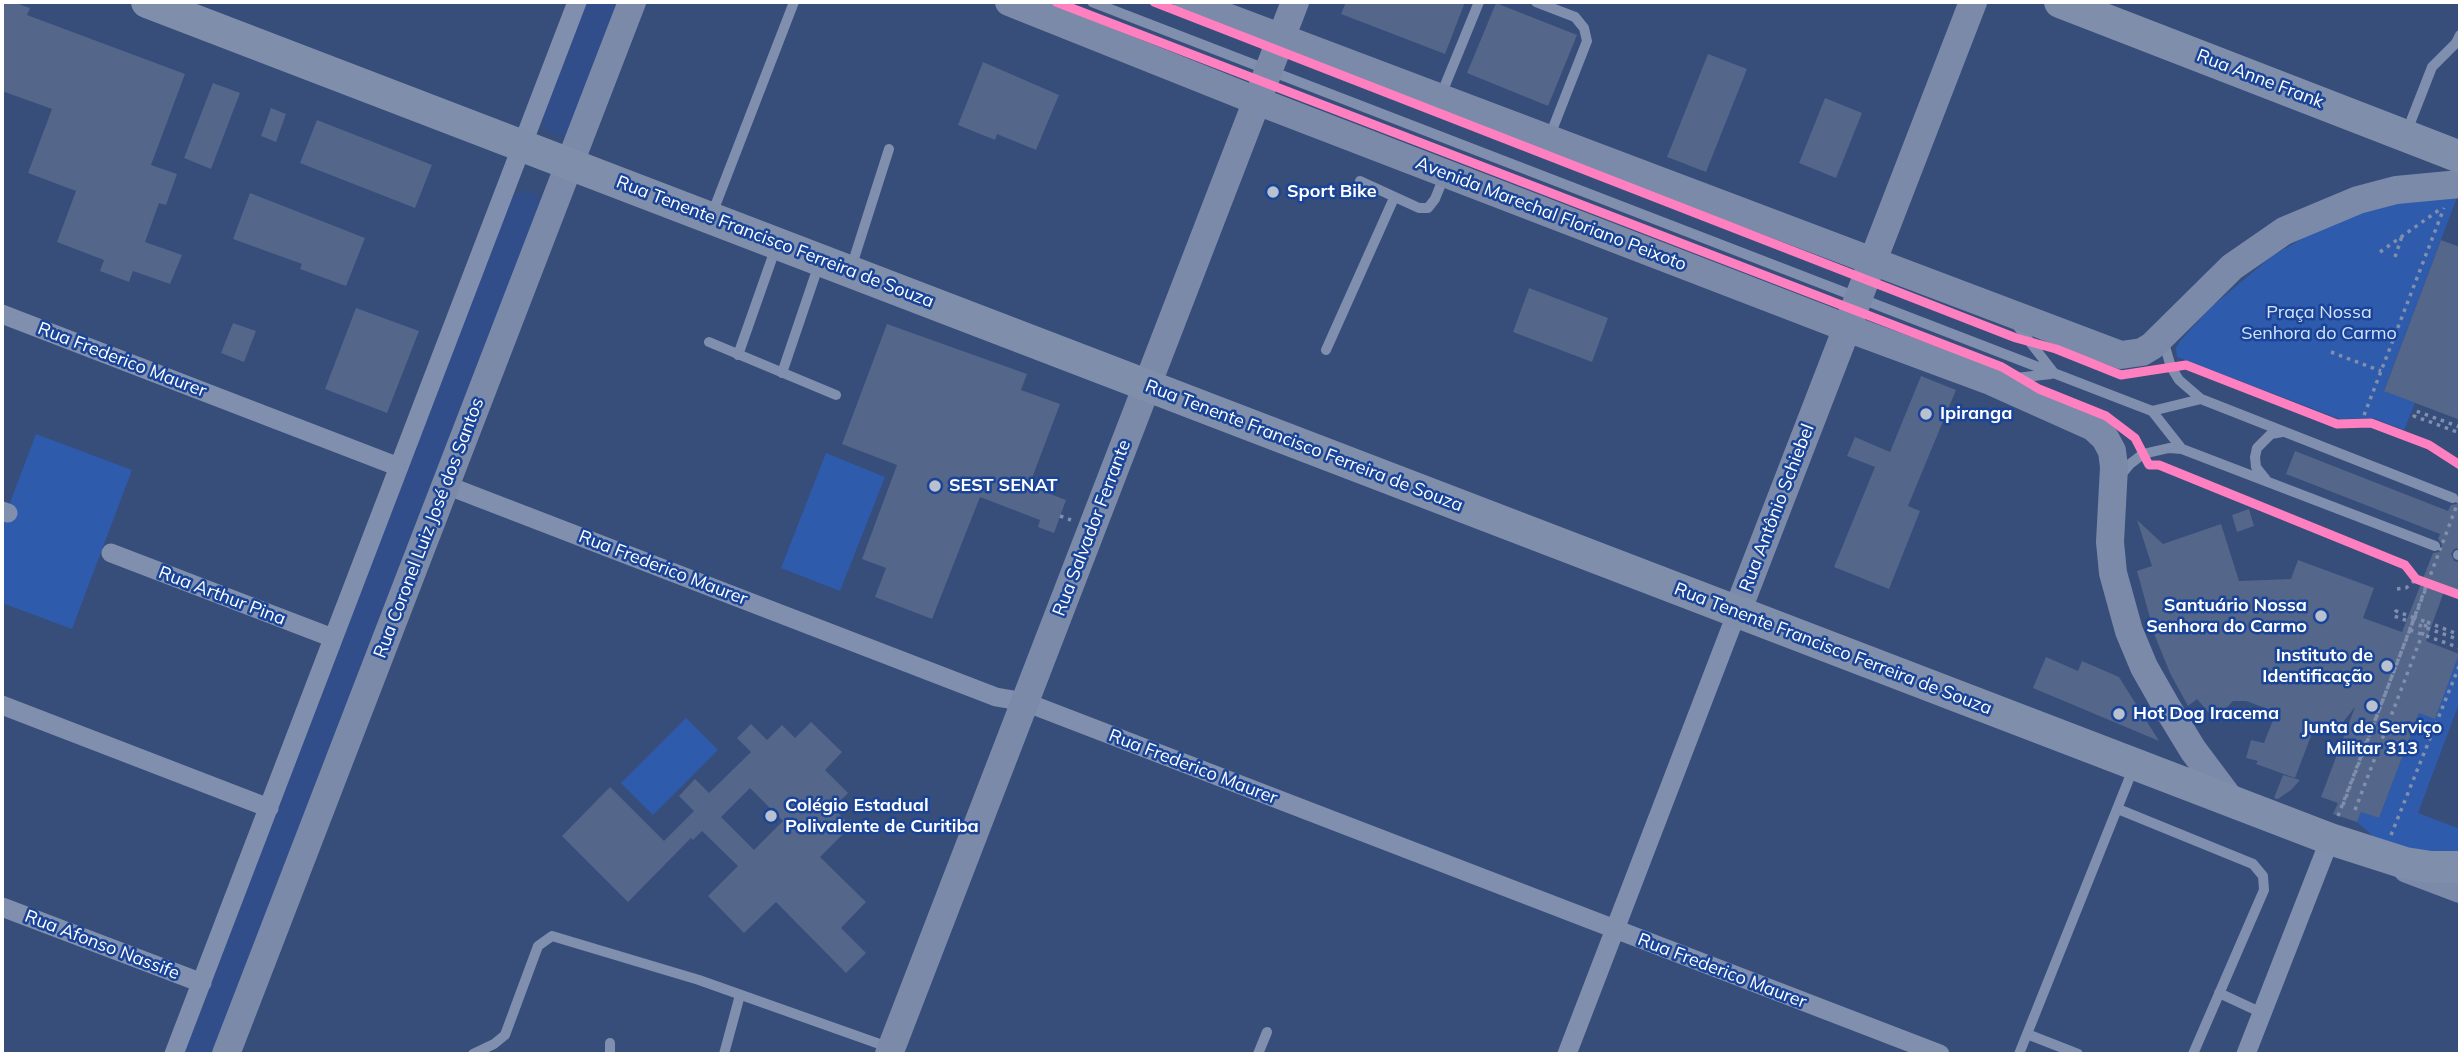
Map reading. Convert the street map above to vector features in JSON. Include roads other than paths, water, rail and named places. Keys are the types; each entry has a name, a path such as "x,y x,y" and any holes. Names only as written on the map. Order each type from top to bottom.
{"main road":[{"name":"Rua Tenente Francisco Ferreira de Souza","path":"148,2 2232,802 2334,827"},
{"name":"Rua Anne Frank","path":"2060,2 2460,157"},
{"path":"2334,827 2382,856 2431,867 2460,867"}],"street":[{"path":"174,1054 578,2"},
{"name":"Rua Coronel Luiz José dos Santos","path":"226,1054 632,2"},
{"name":"Avenida Marechal Floriano Peixoto","path":"1009,2 1257,101 1988,380 2093,427 2105,438 2112,452 2115,467 2113,484"},
{"path":"1187,2 2121,355 2142,352 2162,336 2232,267 2284,231 2358,200 2396,190 2453,199"},
{"name":"Rua Salvador Ferrante","path":"896,1052 1025,702 1295,2"},
{"name":"Rua Antônio Schiebel","path":"1567,1054 1973,2"},
{"name":"Rua Frederico Maurer","path":"2,314 399,467"},
{"path":"2113,484 2110,542 2113,573 2129,631 2144,667 2165,704 2193,750 2232,802"},
{"name":"Rua Frederico Maurer","path":"446,485 996,697 1025,702 1940,1054"},
{"name":"Rua Arthur Pina","path":"111,553 333,638"},
{"path":"2,705 268,808"},
{"path":"2246,1054 2334,827"},
{"name":"Rua Tenente Francisco Ferreira de Souza","path":"2334,827 2460,889"},
{"name":"Rua Afonso Nassife","path":"2,907 201,983"}],"lane":[{"path":"710,218 794,2"},
{"path":"1092,2 2152,411 2182,449"},
{"path":"1440,97 1479,2"},
{"path":"1536,2 1575,17 1584,28 1587,41 1549,139"},
{"path":"2405,135 2432,68 2456,43 2460,35"},
{"path":"850,271 889,149"},
{"path":"1360,181 1419,208 1428,208 1435,199 1446,173"},
{"path":"1326,350 1394,198"},
{"path":"738,355 778,244"},
{"path":"782,373 821,260"},
{"path":"2007,312 2055,373"},
{"path":"2162,336 2171,367 2179,380 2201,399 2457,497"},
{"path":"709,342 836,395"},
{"path":"1988,380 2055,373"},
{"path":"2152,411 2201,399"},
{"path":"2269,482 2256,467 2257,448 2271,434 2290,434"},
{"path":"2113,484 2130,464 2143,454 2169,448 2182,449 2435,546"},
{"path":"2019,1054 2135,764"},
{"path":"2118,809 2253,864 2263,876 2264,890 2193,1054"},
{"path":"473,1054 494,1045 505,1035 538,946 552,936 699,980 896,1052"},
{"path":"2219,993 2262,1013"},
{"path":"724,1054 740,995"},
{"path":"1258,1054 1267,1031"},
{"path":"2027,1034 2078,1054"}],"waterway":[{"path":"560,118 605,2"},
{"path":"199,1054 525,209"}],"place":[{"name":"Sport Bike","path":"1273,192"},
{"name":"Ipiranga","path":"1926,414"},
{"name":"SEST SENAT","path":"935,486"},
{"name":"Santuário Nossa Senhora do Carmo","path":"2321,616"},
{"name":"Instituto de Identificação","path":"2387,666"},
{"name":"Junta de Serviço Militar 313","path":"2372,706"},
{"name":"Hot Dog Iracema","path":"2119,714"},
{"name":"Colégio Estadual Polivalente de Curitiba","path":"771,816"}],"park label":[{"name":"Praça Nossa Senhora do Carmo","path":"2319,323"}]}
